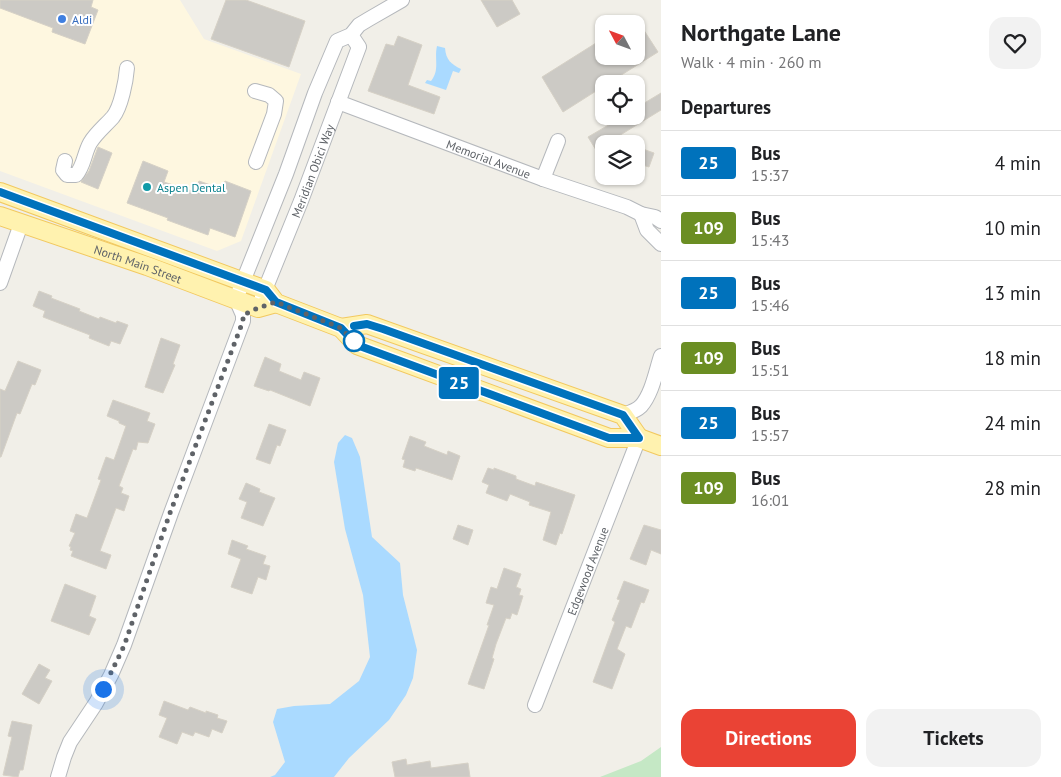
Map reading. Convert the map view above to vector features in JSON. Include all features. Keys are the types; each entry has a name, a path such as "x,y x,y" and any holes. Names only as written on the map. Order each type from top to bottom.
{"main road":[{"name":"North Main Street","path":"0,192 243,281 341,328 357,345 609,438 639,438 661,446"},
{"name":"North Main Street","path":"0,216 148,266 236,299 251,312"},
{"path":"251,312 271,296"},
{"path":"341,328 367,324 623,415 639,438"}],"street":[{"name":"Meridian Obici Way","path":"236,299 337,41 351,35 359,25 402,0"},
{"name":"Meridian Obici Way","path":"271,296 301,201 359,47 351,35"},
{"path":"65,161 63,170 67,175 76,175 80,170 90,144 114,115 125,83 127,68"},
{"path":"255,92 269,94 276,102 274,114 256,162"},
{"name":"Memorial Avenue","path":"338,102 543,179 618,204 641,214 656,217 661,221"},
{"path":"543,179 558,142"},
{"path":"641,214 647,230 661,244"},
{"path":"0,284 21,224"},
{"path":"58,777 70,742 107,682 124,646 170,513 243,321 251,312"},
{"path":"623,415 642,405 648,395 661,356"},
{"name":"Edgewood Avenue","path":"535,705 639,438"}],"shaded area":[{"path":"0,0 180,0 204,39 301,74 241,241 217,251 0,171"}],"green space":[{"path":"661,747 661,777 600,777 641,761"}],"water":[{"path":"437,46 445,48 450,61 461,69 459,73 453,71 446,90 425,83 427,80 431,81 434,77"},
{"path":"345,435 352,438 360,457 372,537 400,563 403,595 417,650 413,678 406,695 389,720 349,758 334,777 270,777 275,775 285,762 273,722 277,709 330,704 359,681 370,657 363,595 345,529 334,462 338,443"}],"building":[{"name":"Aldi","path":"0,0 93,0 91,7 98,10 85,44 52,32 53,28 0,8"},
{"path":"226,0 246,0 305,21 289,67 211,39"},
{"path":"481,0 512,0 520,14 497,27"},
{"path":"645,32 658,52 645,60"},
{"path":"398,36 422,45 408,85 440,97 434,114 368,91 386,44 394,46"},
{"path":"595,44 595,65 637,65 621,75 595,75 595,92 563,112 542,77"},
{"path":"661,93 661,110 645,120 645,103"},
{"path":"609,125 637,125 620,135 595,135 595,148 588,137"},
{"path":"98,147 112,153 98,189 81,182 89,171"},
{"path":"645,150 654,153 649,167 645,166"},
{"path":"143,161 168,171 164,182 195,192 199,181 222,189 225,181 251,191 235,237 210,228 208,235 127,203"},
{"path":"39,291 99,319 100,317 128,325 120,344 111,341 109,346 89,338 90,335 43,317 45,311 33,306"},
{"path":"161,338 180,345 173,364 175,365 163,393 145,387"},
{"path":"265,357 281,364 279,371 301,380 304,372 320,378 310,406 270,390 254,386"},
{"path":"18,361 41,370 35,385 32,384 20,414 17,413 0,457 0,389 5,391"},
{"path":"113,400 150,413 147,421 155,424 148,443 138,442 136,450 133,449 119,486 123,488 121,493 129,496 124,511 116,508 100,551 111,555 106,569 71,556 73,551 70,550 71,547 69,546 75,533 70,531 76,514 87,518 101,480 98,479 106,457 114,460 126,426 107,416"},
{"path":"269,424 286,430 280,446 277,445 270,464 256,459"},
{"path":"410,436 426,442 424,446 447,455 448,451 460,456 452,480 416,468 415,471 403,467 405,460 402,459"},
{"path":"488,468 494,470 494,468 516,476 516,479 535,486 536,482 575,495 562,534 560,533 556,545 543,540 551,512 529,505 530,502 510,494 507,501 486,493 489,485 482,482"},
{"path":"246,483 260,489 259,492 275,498 263,526 241,518 247,502 239,499"},
{"path":"458,525 473,530 468,545 453,539"},
{"path":"644,525 661,530 661,554 651,550 646,565 630,559"},
{"path":"232,540 248,546 246,549 266,556 263,564 270,566 266,580 258,577 252,594 231,587 241,559 228,554"},
{"path":"504,568 521,574 516,587 521,589 519,595 523,596 517,615 512,613 510,619 506,618 496,644 492,658 494,659 484,689 468,684 489,625 487,625 494,605 486,603 491,587 497,589"},
{"path":"624,581 649,590 644,603 641,602 631,628 626,626 617,649 625,654 612,689 593,682 615,622 612,620 620,600 617,599"},
{"path":"65,584 96,596 89,616 96,619 89,635 51,621"},
{"path":"39,664 50,670 45,678 52,681 39,704 22,694"},
{"path":"164,701 188,710 190,707 218,715 217,718 227,721 222,733 212,729 209,737 195,732 193,736 182,732 177,744 159,737 167,718 159,715"},
{"path":"12,721 32,725 23,770 20,770 18,777 3,775 12,737 8,736"},
{"path":"406,759 407,765 430,761 431,768 468,763 470,777 395,777 392,762"}],"bus line":[{"name":"25","path":"0,192 266,290 276,302 341,328 357,345 609,438 639,438 623,415 383,329 367,324 354,326"}],"place":[{"name":"Aldi","path":"62,19"},
{"name":"Aspen Dental","path":"147,187"}],"route":[{"path":"103,689 124,646 170,513 243,321 243,315 276,302 341,328 357,345 354,341"}]}
